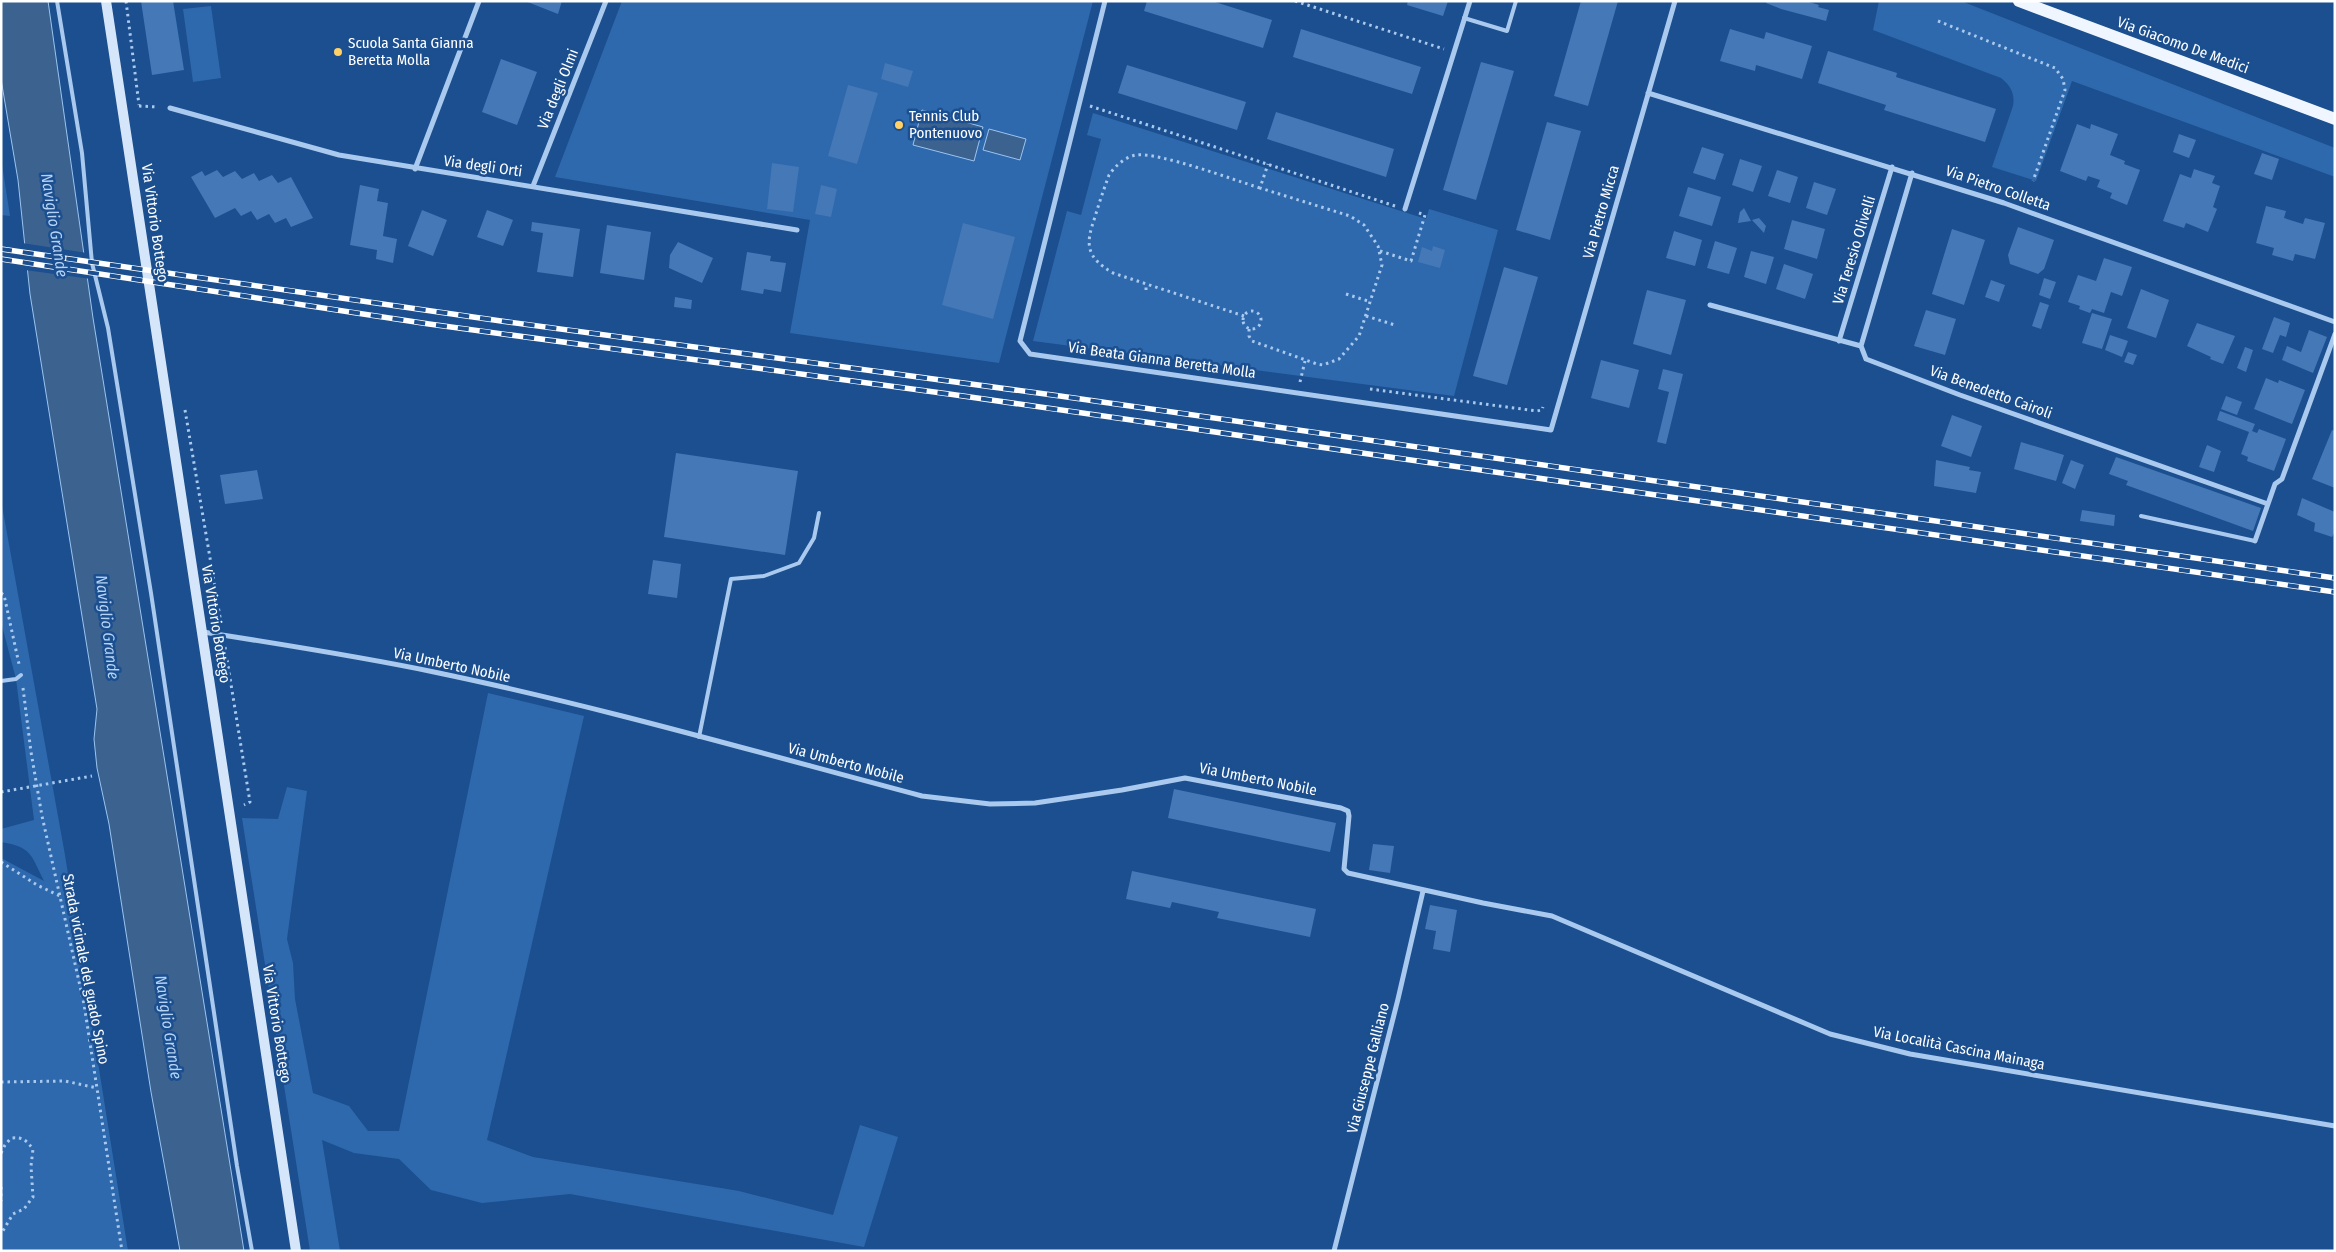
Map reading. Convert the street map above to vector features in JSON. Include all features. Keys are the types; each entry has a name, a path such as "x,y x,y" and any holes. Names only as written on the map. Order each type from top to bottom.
{"main road":[{"name":"Via Giacomo De Medici","path":"2019,1 2335,119"}],"street":[{"name":"Via Vittorio Bottego","path":"106,1 296,1251"},
{"path":"415,169 479,1"},
{"name":"Via degli Olmi","path":"533,186 606,1"},
{"name":"Via Beata Gianna Beretta Molla","path":"1105,1 1020,341 1030,354 1551,430"},
{"path":"1405,209 1470,1"},
{"name":"Via Pietro Micca","path":"1551,430 1675,1"},
{"name":"Via Pietro Colletta","path":"1648,93 1912,173 2004,203 2335,322"},
{"name":"Via degli Orti","path":"170,108 339,155 415,169 533,186 797,230"},
{"name":"Via Teresio Olivelli","path":"1839,341 1892,167"},
{"path":"1710,305 1861,346 1912,173"},
{"path":"2255,541 2275,484 2282,479 2335,334"},
{"name":"Via Benedetto Cairoli","path":"1861,346 1866,359 1960,396 2268,504"},
{"name":"Via Umberto Nobile","path":"203,632 301,647 434,672 599,711 922,796 954,801 990,804 1035,803 1185,778 1341,808 1348,811 1349,816 1344,869 1348,873 1423,891"},
{"name":"Via Località Cascina Mainaga","path":"1423,891 1552,916 1830,1034 1901,1052 2335,1126"},
{"name":"Via Giuseppe Galliano","path":"1334,1251 1396,1008 1423,891"}],"lane":[{"path":"57,1 82,153 92,263 108,328 151,593 237,1166 252,1251"},
{"path":"1464,18 1506,31 1516,1"},
{"path":"699,737 731,579 764,576 799,563 814,538 819,512"},
{"path":"2141,516 2255,541"},
{"path":"1,682 16,679 21,675"}],"path":[{"path":"126,1 140,115"},
{"path":"1295,1 1453,52"},
{"path":"1938,21 2055,68 2063,79 2065,90 2033,181"},
{"path":"1080,103 1425,215 1411,261 1380,251"},
{"path":"139,106 170,108"},
{"path":"1244,316 1244,324 1249,329 1249,336 1252,341 1305,361 1323,365 1340,359 1354,344 1366,316 1382,265 1380,251 1364,225 1350,216 1150,155 1131,156 1119,164 1109,176 1088,243 1091,254 1105,268 1146,284 1244,316 1251,312 1259,315 1260,324 1255,328 1249,329"},
{"path":"1260,188 1268,164"},
{"path":"1146,284 1146,290"},
{"path":"1346,294 1371,302"},
{"path":"1366,316 1395,325"},
{"path":"1298,392 1305,361"},
{"path":"1300,380 1310,381"},
{"path":"1370,389 1537,411 1542,410 1546,398"},
{"path":"184,404 250,802 230,813"},
{"name":"Strada vicinale del guado Spino","path":"31,752 42,816 84,1004 122,1251"},
{"path":"1,792 92,776"},
{"path":"1,862 37,885 60,896"},
{"path":"1,1082 65,1081 97,1088"},
{"path":"1,1153 11,1138 20,1137 27,1141 33,1149 31,1166 34,1192 24,1209 13,1214 1,1234"},
{"path":"1,1187 1,1201"}],"shaded area":[{"name":"Tennis Club Pontenuovo","path":"622,1 1093,1 999,363 790,333 810,220 555,177"},
{"path":"1879,1 1961,1 2335,148 2335,177 2072,81 2036,181 1992,167 2013,106 2013,94 2010,87 2001,78 1873,30"},
{"path":"211,6 221,78 193,82 183,9"},
{"path":"1093,113 1426,219 1429,209 1498,230 1454,396 1033,341 1067,211 1081,215 1101,139 1087,135"},
{"path":"1,158 10,216 1,215"},
{"path":"1,500 65,855 128,1251 1,1251 1,858 44,881 33,859 25,850 1,842 1,829 34,820 16,679 1,622"},
{"path":"488,693 584,716 487,1140 533,1157 739,1191 833,1215 860,1125 898,1137 864,1247 570,1194 482,1203 431,1190 399,1159 354,1153 322,1140 340,1251 310,1251 242,818 278,819 287,787 307,791 287,939 293,963 295,999 313,1093 349,1106 368,1131 399,1131"}],"water":[{"name":"Naviglio Grande","path":"1,1 48,1 93,318 244,1251 180,1251 151,1092 109,824 97,768 94,739 97,709 30,294 18,180 1,79"},
{"path":"922,110 983,127 974,161 913,145"},
{"path":"989,129 1026,139 1020,160 983,150"}],"pier":[{"path":"22,243 87,253 91,279 25,270"}],"building":[{"path":"141,1 173,1 184,70 152,75"},
{"path":"525,1 562,1 558,14"},
{"path":"1147,1 1212,1 1272,20 1263,48 1144,11"},
{"path":"1408,1 1448,1 1443,16 1407,5"},
{"path":"1581,1 1618,1 1588,106 1554,96"},
{"path":"1767,1 1806,1 1829,10 1826,21 1781,9 1766,3"},
{"path":"1301,29 1421,67 1412,94 1293,57"},
{"path":"1730,29 1764,39 1766,32 1812,46 1802,79 1756,65 1755,71 1720,61"},
{"path":"1828,51 1897,73 1896,77 1996,109 1985,142 1884,110 1886,105 1818,83"},
{"path":"501,59 537,72 517,125 482,112"},
{"path":"1481,62 1514,71 1476,200 1443,190"},
{"path":"885,63 913,71 908,87 881,79"},
{"path":"1127,65 1246,102 1237,130 1118,93"},
{"path":"848,85 878,93 857,164 828,156"},
{"path":"1276,112 1394,149 1386,177 1267,139"},
{"path":"1547,122 1581,131 1550,240 1516,230"},
{"path":"2077,124 2090,129 2091,124 2118,134 2110,155 2125,161 2124,164 2140,170 2127,205 2110,198 2112,193 2097,187 2100,180 2088,176 2086,181 2060,171"},
{"path":"2179,134 2196,140 2189,158 2173,152"},
{"path":"1702,147 1724,154 1715,180 1693,173"},
{"path":"2262,153 2279,159 2272,180 2254,174"},
{"path":"1740,159 1762,166 1753,192 1732,185"},
{"path":"772,163 799,167 793,212 767,209"},
{"path":"2194,169 2215,176 2212,183 2220,186 2213,207 2217,209 2208,232 2186,223 2184,228 2163,221 2180,174 2191,178"},
{"path":"217,170 223,177 235,171 242,179 254,173 259,181 272,175 278,183 291,177 313,218 291,227 286,218 275,223 269,214 257,220 251,211 241,216 235,208 215,218 191,177 202,171 205,176"},
{"path":"1777,170 1798,177 1790,203 1768,196"},
{"path":"1814,182 1836,189 1827,215 1806,208"},
{"path":"360,185 379,189 377,201 388,203 383,236 397,239 393,263 376,259 377,250 350,245"},
{"path":"821,185 837,189 831,217 815,214"},
{"path":"1688,187 1721,197 1712,226 1679,216"},
{"path":"2266,206 2286,211 2284,218 2303,224 2305,218 2325,223 2315,259 2295,254 2293,261 2272,255 2274,248 2256,243"},
{"path":"1744,208 1751,221 1738,223 1740,212"},
{"path":"422,210 447,220 433,256 408,246"},
{"path":"487,210 513,220 503,246 477,237"},
{"path":"1759,218 1766,226 1764,233 1752,220"},
{"path":"1792,220 1825,229 1817,259 1784,249"},
{"path":"532,222 580,229 573,277 537,272 543,233 531,231"},
{"path":"963,223 1015,237 993,319 942,305"},
{"path":"607,225 651,232 644,280 600,273"},
{"path":"2018,227 2054,240 2044,269 2038,274 2010,264 2008,255"},
{"path":"1952,229 1985,240 1964,305 1932,294"},
{"path":"1674,231 1702,240 1695,266 1666,258"},
{"path":"1715,241 1737,248 1729,274 1707,268"},
{"path":"678,242 713,258 702,283 669,268 670,255"},
{"path":"1433,246 1445,250 1440,268 1418,262 1422,247 1432,251"},
{"path":"1751,251 1774,257 1766,284 1744,277"},
{"path":"747,252 771,256 770,261 786,263 781,292 764,289 763,294 741,290"},
{"path":"2104,258 2132,267 2122,296 2111,292 2104,313 2092,309 2090,313 2079,309 2080,306 2068,302 2078,275 2096,281"},
{"path":"1784,264 1813,274 1805,299 1776,289"},
{"path":"1504,267 1538,277 1507,385 1473,376"},
{"path":"2044,278 2056,282 2050,299 2039,295"},
{"path":"1991,280 2005,285 1999,302 1985,297"},
{"path":"2141,289 2169,300 2156,338 2127,328"},
{"path":"1647,290 1686,300 1671,355 1633,344"},
{"path":"675,297 692,300 691,309 674,307"},
{"path":"2040,302 2049,305 2041,329 2032,326"},
{"path":"1926,310 1956,319 1945,355 1914,346"},
{"path":"2092,313 2112,319 2102,349 2082,343"},
{"path":"2274,317 2290,323 2286,337 2280,335 2273,353 2262,349"},
{"path":"2197,323 2235,336 2223,364 2187,346"},
{"path":"2309,330 2327,337 2313,373 2282,360 2287,346 2301,352"},
{"path":"2110,335 2128,341 2122,357 2105,350"},
{"path":"2245,347 2253,350 2246,372 2237,368"},
{"path":"2128,352 2137,355 2133,365 2124,362"},
{"path":"1601,360 1639,370 1629,408 1591,398"},
{"path":"1663,369 1683,374 1666,444 1657,442 1669,392 1658,389"},
{"path":"2266,378 2278,383 2279,380 2305,390 2292,424 2254,409"},
{"path":"2226,396 2242,402 2237,415 2221,409"},
{"path":"2220,411 2255,424 2252,431 2257,433 2259,429 2286,439 2274,471 2247,461 2248,457 2241,454 2249,432 2217,420"},
{"path":"1952,415 1982,426 1971,457 1941,446"},
{"path":"2332,430 2335,431 2335,488 2312,479"},
{"path":"2021,442 2064,455 2056,481 2014,469"},
{"path":"2207,445 2221,451 2214,472 2199,467"},
{"path":"676,453 798,471 785,555 664,537"},
{"path":"2116,457 2261,508 2253,531 2126,485 2128,481 2109,474"},
{"path":"1936,460 1970,467 1969,470 1981,472 1976,493 1934,486"},
{"path":"2071,460 2084,465 2075,489 2062,483"},
{"path":"257,470 263,499 225,504 220,475"},
{"path":"2302,498 2335,512 2335,531 2332,537 2314,531 2315,523 2297,515"},
{"path":"2082,510 2115,515 2114,526 2080,521"},
{"path":"653,560 681,564 677,598 648,594"},
{"path":"1174,789 1336,823 1330,852 1168,818"},
{"path":"1373,844 1394,846 1390,873 1369,870"},
{"path":"1132,871 1316,909 1310,937 1217,918 1219,912 1172,902 1170,908 1126,899"},
{"path":"1430,905 1457,910 1450,952 1433,949 1436,931 1425,929"}],"railway":[{"path":"1,249 501,321 1060,396 2335,578"},
{"path":"1,259 429,324 949,394 2335,592"}],"place":[{"name":"Scuola Santa Gianna Beretta Molla","path":"338,52"},
{"name":"Tennis Club Pontenuovo","path":"899,125"}]}
